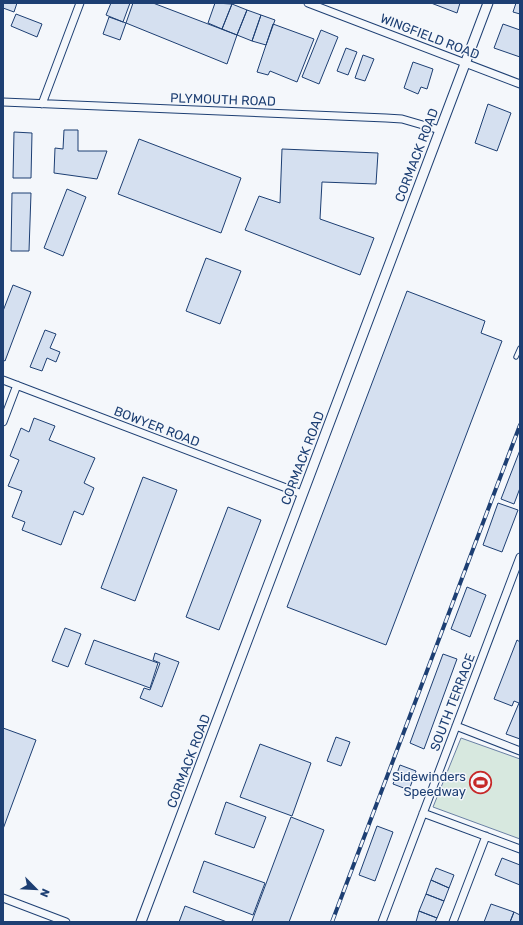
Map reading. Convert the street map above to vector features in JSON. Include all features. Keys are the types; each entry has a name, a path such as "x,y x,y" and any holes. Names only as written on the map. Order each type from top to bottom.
{"street":[{"path":"42,104 80,3"},
{"name":"WINGFIELD ROAD","path":"308,3 520,84"},
{"name":"CORMACK ROAD","path":"141,922 488,3"},
{"name":"PLYMOUTH ROAD","path":"3,102 402,119 440,130"},
{"name":"BOWYER ROAD","path":"3,380 302,494"},
{"path":"3,422 17,385"},
{"name":"SOUTH TERRACE","path":"382,922 456,726 517,574 520,557"},
{"path":"456,726 520,751"},
{"path":"423,813 520,849"},
{"path":"454,922 486,836"},
{"path":"3,898 66,922"}],"lane":[{"path":"516,357 520,348"}],"shaded area":[{"name":"Sidewinders Speedway","path":"461,738 520,759 520,839 433,807"}],"building":[{"path":"3,3 17,3 14,12 3,8"},
{"path":"111,3 130,3 123,22 106,15"},
{"path":"133,3 153,3 237,35 227,64 126,23"},
{"path":"215,3 232,4 222,29 208,23"},
{"path":"431,3 460,3 457,13"},
{"path":"516,3 520,3 520,14 513,12"},
{"path":"232,4 247,10 237,35 222,29"},
{"path":"247,10 261,15 252,41 237,35"},
{"path":"16,14 42,24 37,37 11,26"},
{"path":"261,15 275,20 266,45 252,41"},
{"path":"109,17 126,23 120,40 103,34"},
{"path":"273,24 314,39 297,82 270,71 268,75 257,72"},
{"path":"503,24 520,30 520,57 494,48"},
{"path":"321,30 338,37 319,84 302,77"},
{"path":"346,48 357,52 348,75 337,71"},
{"path":"363,55 374,59 365,81 355,78"},
{"path":"413,62 433,69 427,89 421,87 418,94 404,88"},
{"path":"488,104 511,113 497,151 475,143"},
{"path":"64,130 78,130 78,151 107,151 97,179 54,173 55,148 63,149"},
{"path":"14,132 32,133 31,178 13,178"},
{"path":"139,139 241,178 221,233 118,194"},
{"path":"282,149 378,153 376,184 322,182 320,219 374,238 360,275 245,230 259,196 280,203"},
{"path":"67,189 86,197 63,256 44,248"},
{"path":"12,193 31,193 29,251 11,251"},
{"path":"206,258 241,271 220,324 186,311"},
{"path":"13,285 31,292 5,361 3,360 3,311"},
{"path":"407,291 485,321 481,333 502,341 386,645 287,607"},
{"path":"45,330 56,334 50,348 60,352 56,362 47,358 42,371 30,367"},
{"path":"34,418 55,426 49,440 95,458 84,483 94,488 83,515 74,511 61,545 22,530 25,522 12,517 22,491 8,486 19,460 10,456 21,428 29,432"},
{"path":"520,450 520,488 514,504 501,499"},
{"path":"143,477 177,490 135,601 101,588"},
{"path":"498,503 518,510 502,552 483,545"},
{"path":"228,507 261,520 219,630 186,617"},
{"path":"467,587 486,595 470,637 451,629"},
{"path":"65,628 81,634 68,667 52,661"},
{"path":"94,640 158,663 150,688 85,664"},
{"path":"517,640 520,642 520,739 506,734 519,703 514,701 512,706 494,699"},
{"path":"155,653 179,662 162,707 140,698 144,688 150,690 160,663 153,660"},
{"path":"443,654 457,659 424,749 410,743"},
{"path":"3,728 36,740 3,829"},
{"path":"336,737 350,742 341,766 327,761"},
{"path":"260,744 311,763 292,816 240,797"},
{"path":"400,765 416,771 409,790 393,784"},
{"path":"226,802 266,817 254,848 215,834"},
{"path":"291,817 324,830 289,922 252,921"},
{"path":"377,826 393,832 375,881 359,875"},
{"path":"502,858 520,865 520,885 495,875"},
{"path":"204,861 265,883 253,915 193,892"},
{"path":"436,868 454,875 449,888 431,880"},
{"path":"431,880 449,888 444,901 426,894"},
{"path":"426,894 444,901 437,918 419,911"},
{"path":"491,904 514,912 510,922 484,922"},
{"path":"185,906 227,922 179,922"},
{"path":"419,911 437,918 435,922 416,922"},
{"path":"514,912 520,915 520,922 510,922"}],"railway":[{"path":"332,922 520,425"}],"place":[{"name":"Sidewinders Speedway","path":"481,783"}]}
